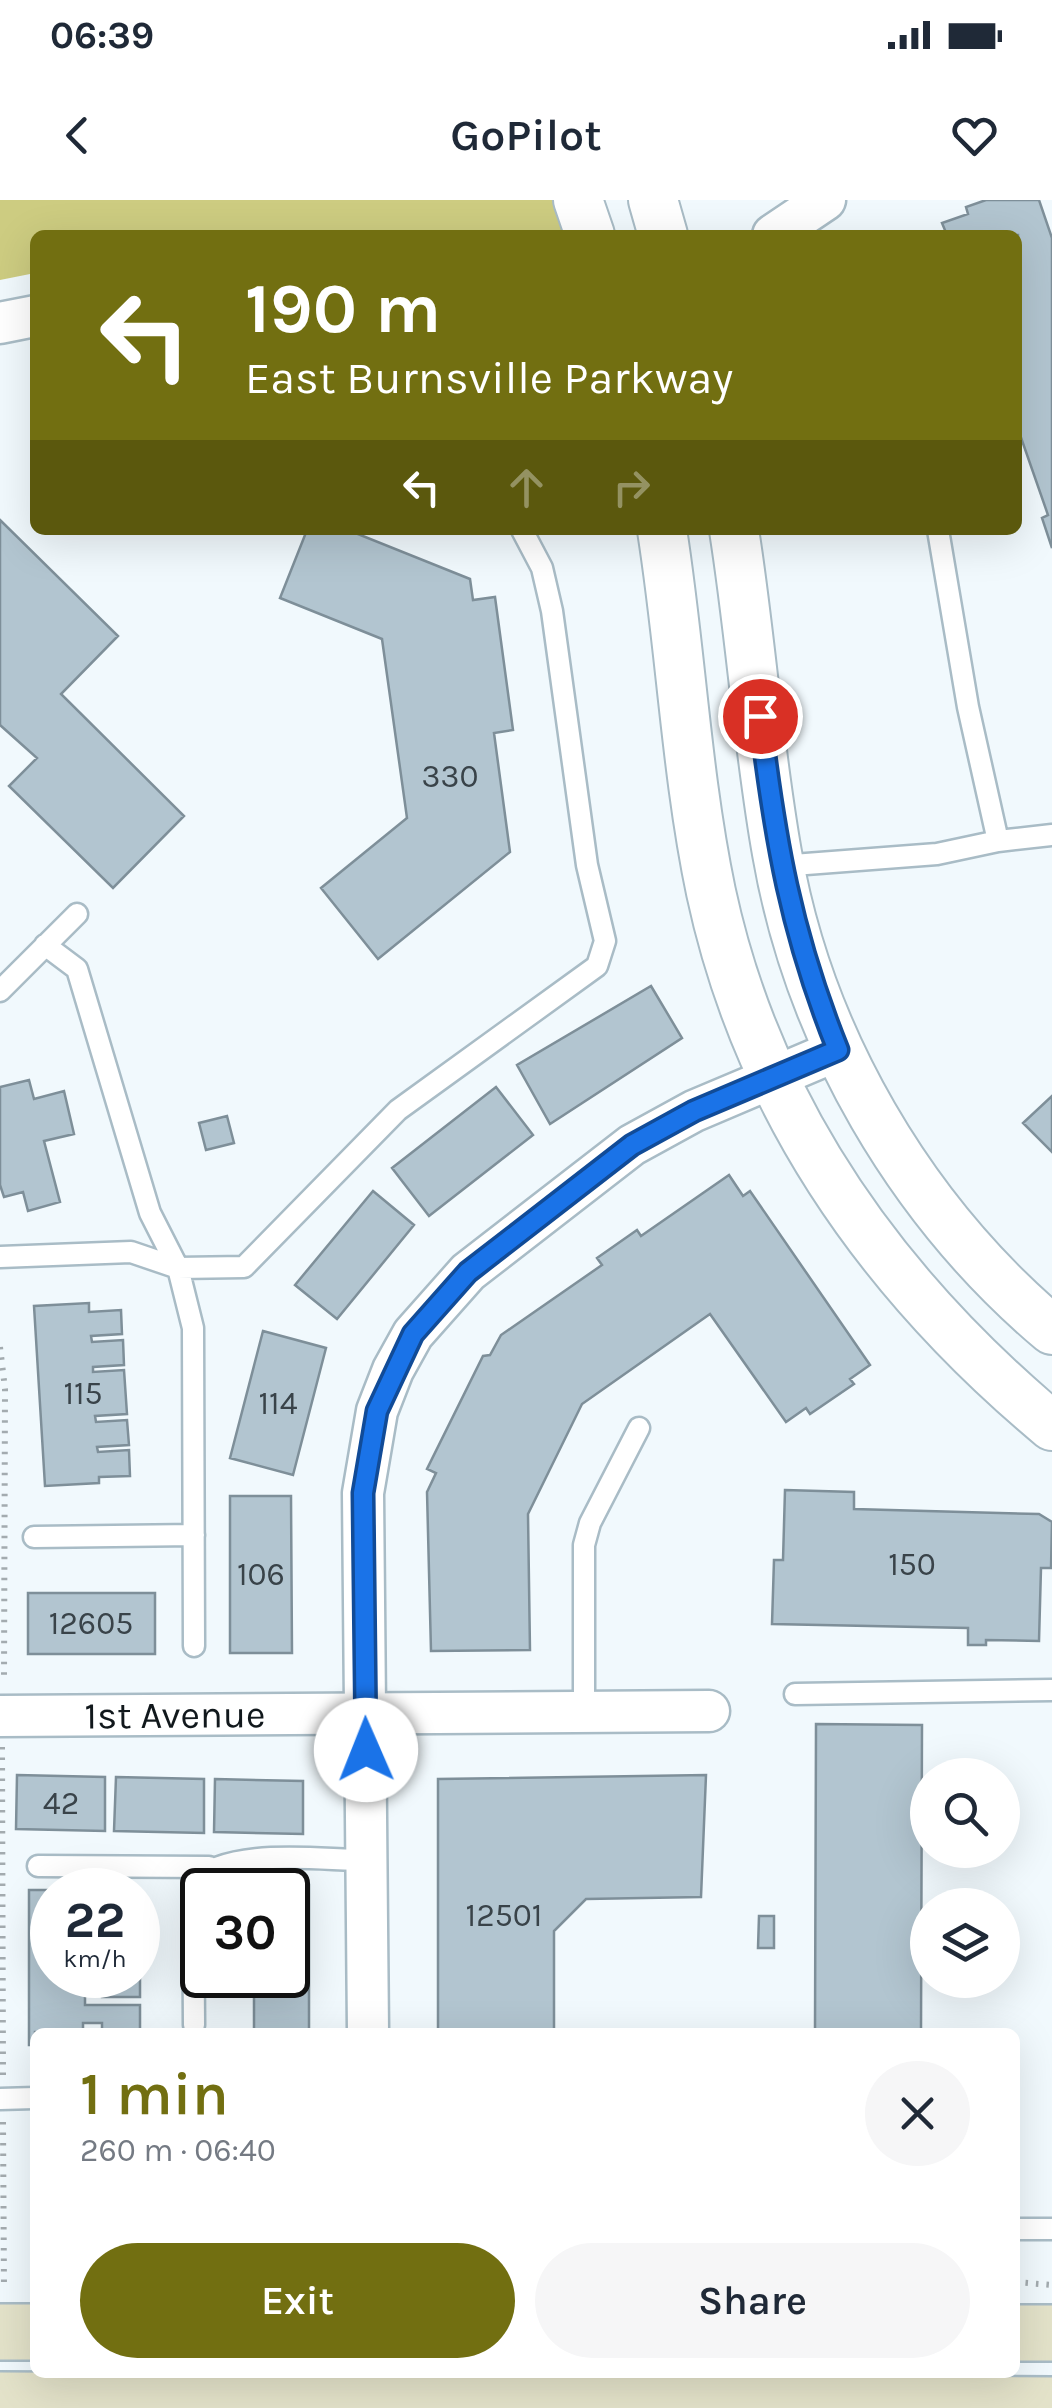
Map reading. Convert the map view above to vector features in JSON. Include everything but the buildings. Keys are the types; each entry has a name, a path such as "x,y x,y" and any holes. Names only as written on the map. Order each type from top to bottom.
{"main road":[{"path":"0,2332 30,2332"},
{"path":"1020,2333 1052,2332"},
{"path":"0,2400 170,2404 776,2395 1052,2405"}],"street":[{"path":"578,200 588,230"},
{"path":"653,200 662,230"},
{"path":"0,323 30,317"},
{"path":"663,535 711,892 729,960 774,1076 817,1163 918,1302 980,1366 1052,1426"},
{"path":"735,535 780,866 796,936 838,1050 914,1182 990,1272 1052,1330"},
{"path":"368,2028 363,1493 377,1411 413,1334 468,1272 632,1145 774,1076 838,1050"},
{"name":"1st Avenue","path":"1,1716 709,1710"}],"lane":[{"path":"0,1257 132,1252 178,1268 244,1267 398,1110 597,966 605,941 588,865 552,611 542,568 525,535"},
{"path":"939,535 968,708 998,841"},
{"path":"780,866 937,854 998,841 1052,836"},
{"path":"0,991 77,914"},
{"path":"46,945 77,969 150,1213 178,1268 193,1328 194,1646"},
{"path":"584,1712 584,1545 590,1523 639,1428"},
{"path":"34,1537 194,1535"},
{"path":"796,1694 1052,1690"},
{"path":"38,1866 208,1868 234,1860 367,1860"},
{"path":"193,1998 194,2025"},
{"path":"1,2099 30,2098"},
{"path":"1020,2229 1052,2229"}],"path":[{"path":"0,1347 5,1389 1,1716 4,2287 0,2306"},
{"path":"1020,2282 1052,2285"}],"shaded area":[{"path":"0,200 555,200 565,230 30,230 30,274 0,280"}],"route":[{"path":"366,1750 363,1493 377,1411 413,1334 468,1272 632,1145 694,1111 838,1050 796,936 777,856 760,716"}]}
